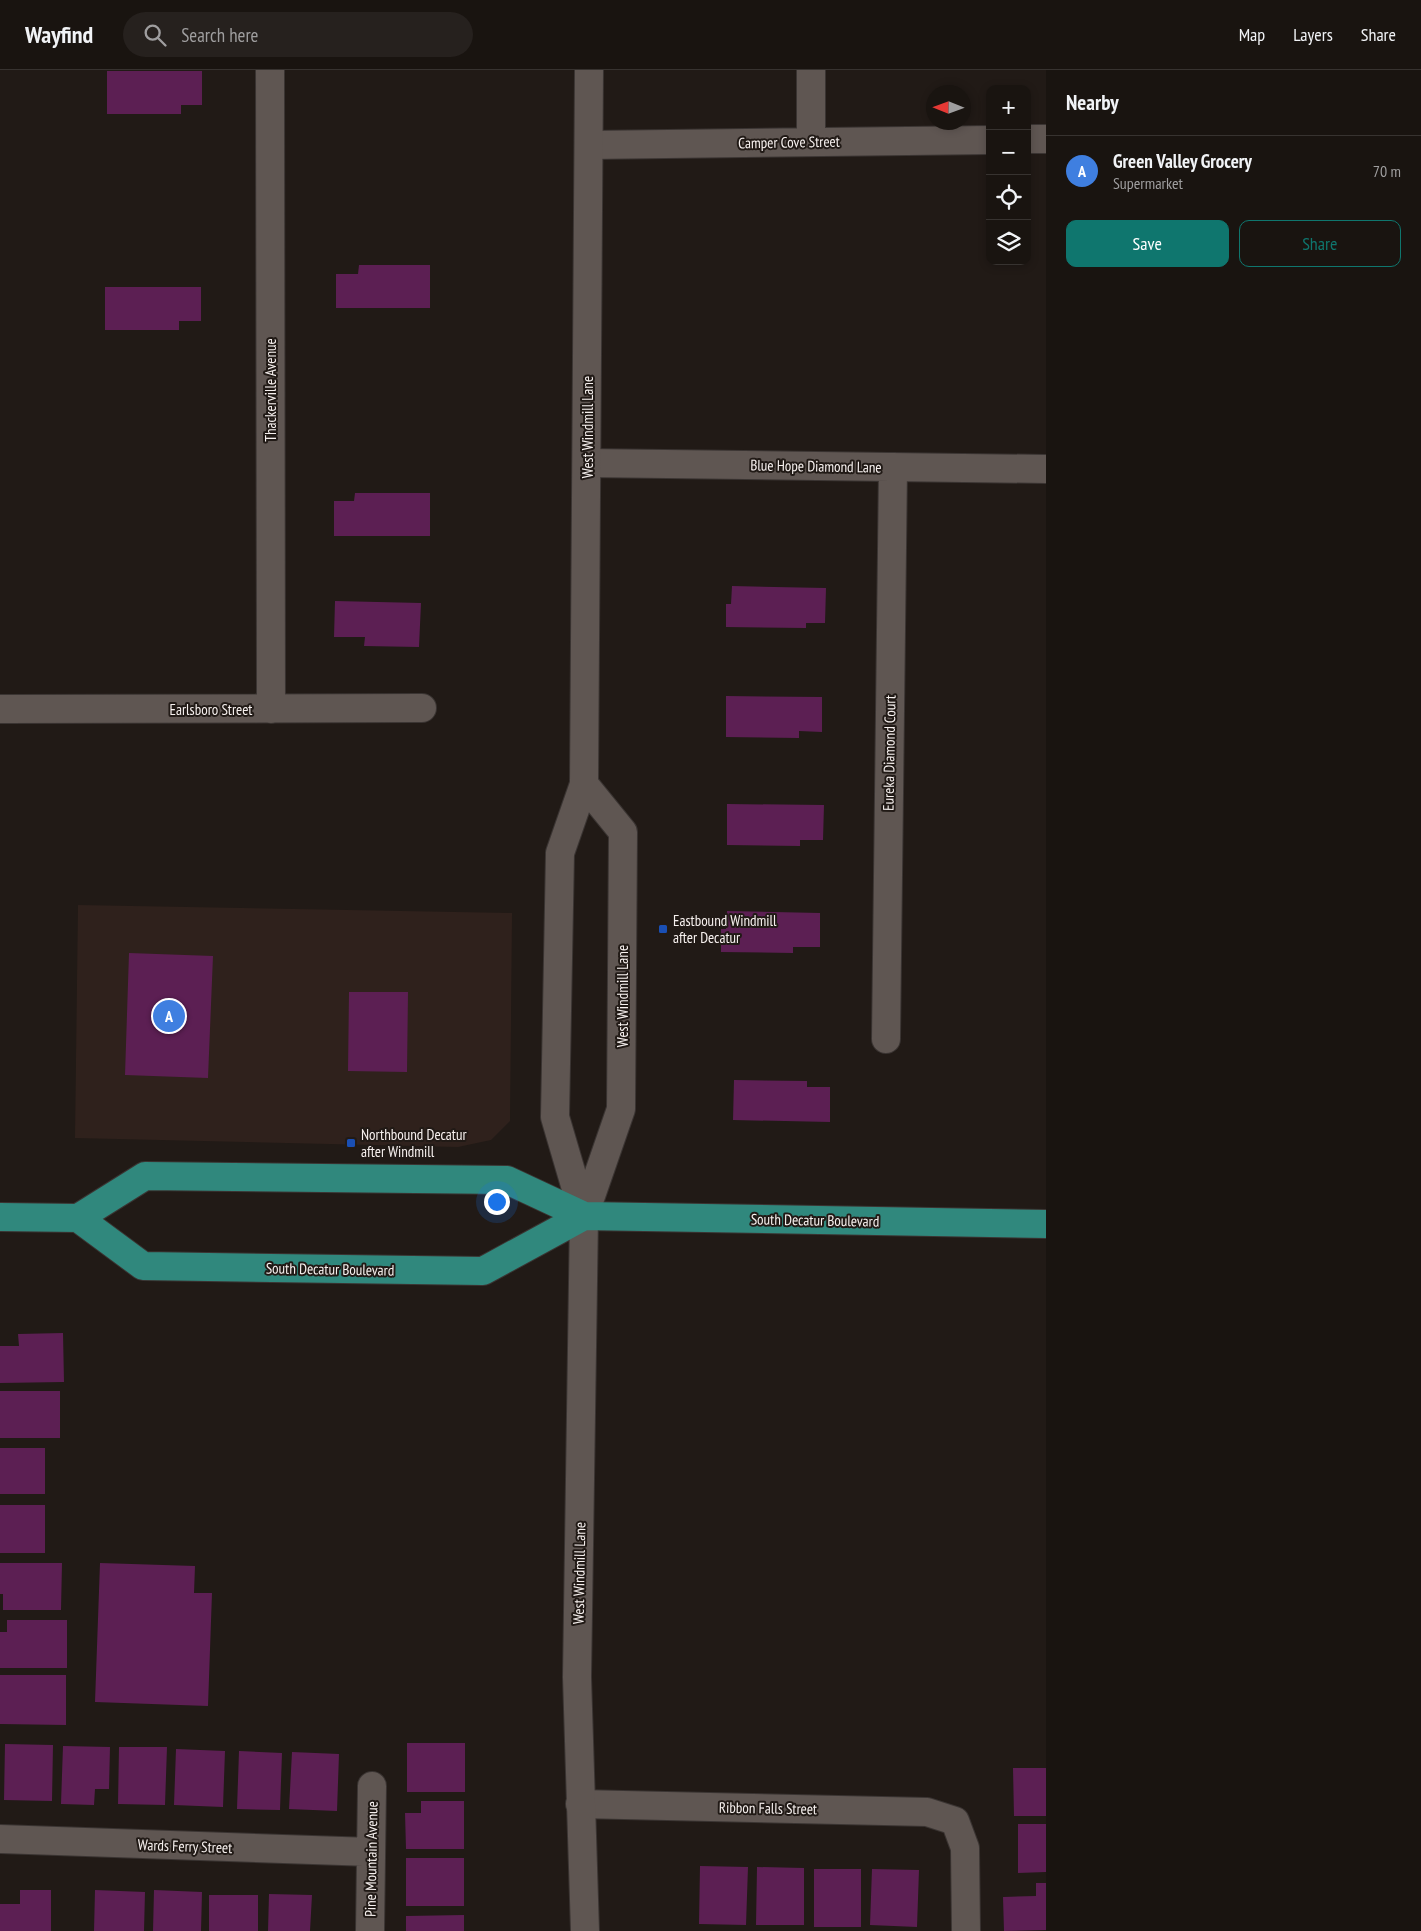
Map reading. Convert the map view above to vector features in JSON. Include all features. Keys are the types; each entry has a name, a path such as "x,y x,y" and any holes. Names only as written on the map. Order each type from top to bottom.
{"main road":[{"name":"South Decatur Boulevard","path":"584,1216 483,1271 143,1266 78,1218 145,1176 507,1180 584,1216 1046,1224"},
{"path":"0,1217 78,1218"}],"street":[{"name":"Thackerville Avenue","path":"270,70 271,709"},
{"name":"West Windmill Lane","path":"585,1931 577,1677 584,1216 555,1117 555,1107 560,853 584,784 589,70"},
{"path":"811,141 812,70"},
{"path":"1031,139 1046,139"},
{"name":"Camper Cove Street","path":"589,144 986,140"},
{"name":"Blue Hope Diamond Lane","path":"587,463 1046,468"},
{"name":"Eureka Diamond Court","path":"886,1039 893,467"},
{"name":"Earlsboro Street","path":"0,708 422,708"},
{"name":"West Windmill Lane","path":"584,784 623,832 621,1109 584,1216"},
{"name":"Pine Mountain Avenue","path":"370,1931 372,1786"},
{"name":"Ribbon Falls Street","path":"580,1804 927,1812 955,1821 965,1848 966,1931"},
{"name":"Wards Ferry Street","path":"0,1839 371,1852"}],"shaded area":[{"path":"78,905 512,913 510,1121 491,1140 458,1147 75,1138"}],"building":[{"path":"107,71 202,71 202,105 181,105 181,114 107,114"},
{"path":"359,265 430,265 430,308 336,308 336,274 358,274"},
{"path":"105,287 201,287 201,321 179,321 179,330 105,330"},
{"path":"355,493 430,493 430,536 334,536 334,501 354,501"},
{"path":"732,586 826,588 825,623 806,623 806,628 726,627 726,604 731,604"},
{"path":"335,601 421,603 419,647 364,646 365,637 334,637"},
{"path":"726,696 822,697 822,732 799,731 799,738 726,737"},
{"path":"727,804 824,805 823,840 800,840 800,846 727,845"},
{"path":"727,911 820,913 820,947 793,947 793,953 721,952 721,929 726,929"},
{"path":"129,953 213,956 208,1078 125,1075"},
{"path":"349,992 408,992 407,1072 348,1071"},
{"path":"734,1080 807,1081 807,1087 830,1087 830,1122 733,1120"},
{"path":"63,1333 64,1382 0,1383 0,1346 19,1346 18,1334"},
{"path":"0,1391 60,1391 60,1438 0,1438"},
{"path":"0,1448 45,1448 45,1494 0,1494"},
{"path":"0,1505 45,1505 45,1553 0,1553"},
{"path":"0,1563 62,1563 61,1610 3,1610 3,1594 0,1594"},
{"path":"100,1563 195,1566 194,1593 212,1593 208,1706 95,1702"},
{"path":"7,1620 67,1620 67,1668 0,1668 0,1632 7,1632"},
{"path":"0,1675 66,1675 66,1725 0,1724"},
{"path":"407,1743 465,1743 465,1792 407,1792"},
{"path":"5,1744 53,1745 52,1801 4,1800"},
{"path":"63,1746 110,1747 109,1789 95,1789 94,1805 61,1804"},
{"path":"119,1747 167,1747 165,1805 118,1804"},
{"path":"176,1749 225,1751 223,1807 174,1805"},
{"path":"239,1751 282,1753 280,1810 237,1809"},
{"path":"292,1752 339,1754 337,1811 289,1809"},
{"path":"1013,1768 1046,1768 1046,1816 1014,1816"},
{"path":"421,1801 464,1801 464,1849 406,1849 405,1813 421,1813"},
{"path":"1018,1824 1046,1824 1046,1872 1018,1873"},
{"path":"406,1858 464,1858 464,1906 406,1906"},
{"path":"700,1866 748,1867 746,1925 699,1924"},
{"path":"757,1867 804,1868 804,1925 756,1925"},
{"path":"814,1869 861,1869 861,1927 814,1927"},
{"path":"872,1869 919,1870 917,1927 870,1925"},
{"path":"1036,1883 1046,1883 1046,1930 1004,1931 1003,1897 1036,1896"},
{"path":"20,1890 51,1890 51,1931 0,1931 0,1904 20,1904"},
{"path":"95,1890 145,1892 144,1931 94,1931"},
{"path":"154,1890 202,1892 201,1931 153,1931"},
{"path":"269,1894 312,1895 310,1931 268,1931"},
{"path":"209,1895 258,1895 258,1931 209,1931"},
{"path":"464,1915 464,1931 406,1931 406,1916"}],"place":[{"name":"Eastbound Windmill after Decatur","path":"663,929"},
{"name":"Green Valley Grocery","path":"169,1016"},
{"name":"Northbound Decatur after Windmill","path":"351,1143"}]}
